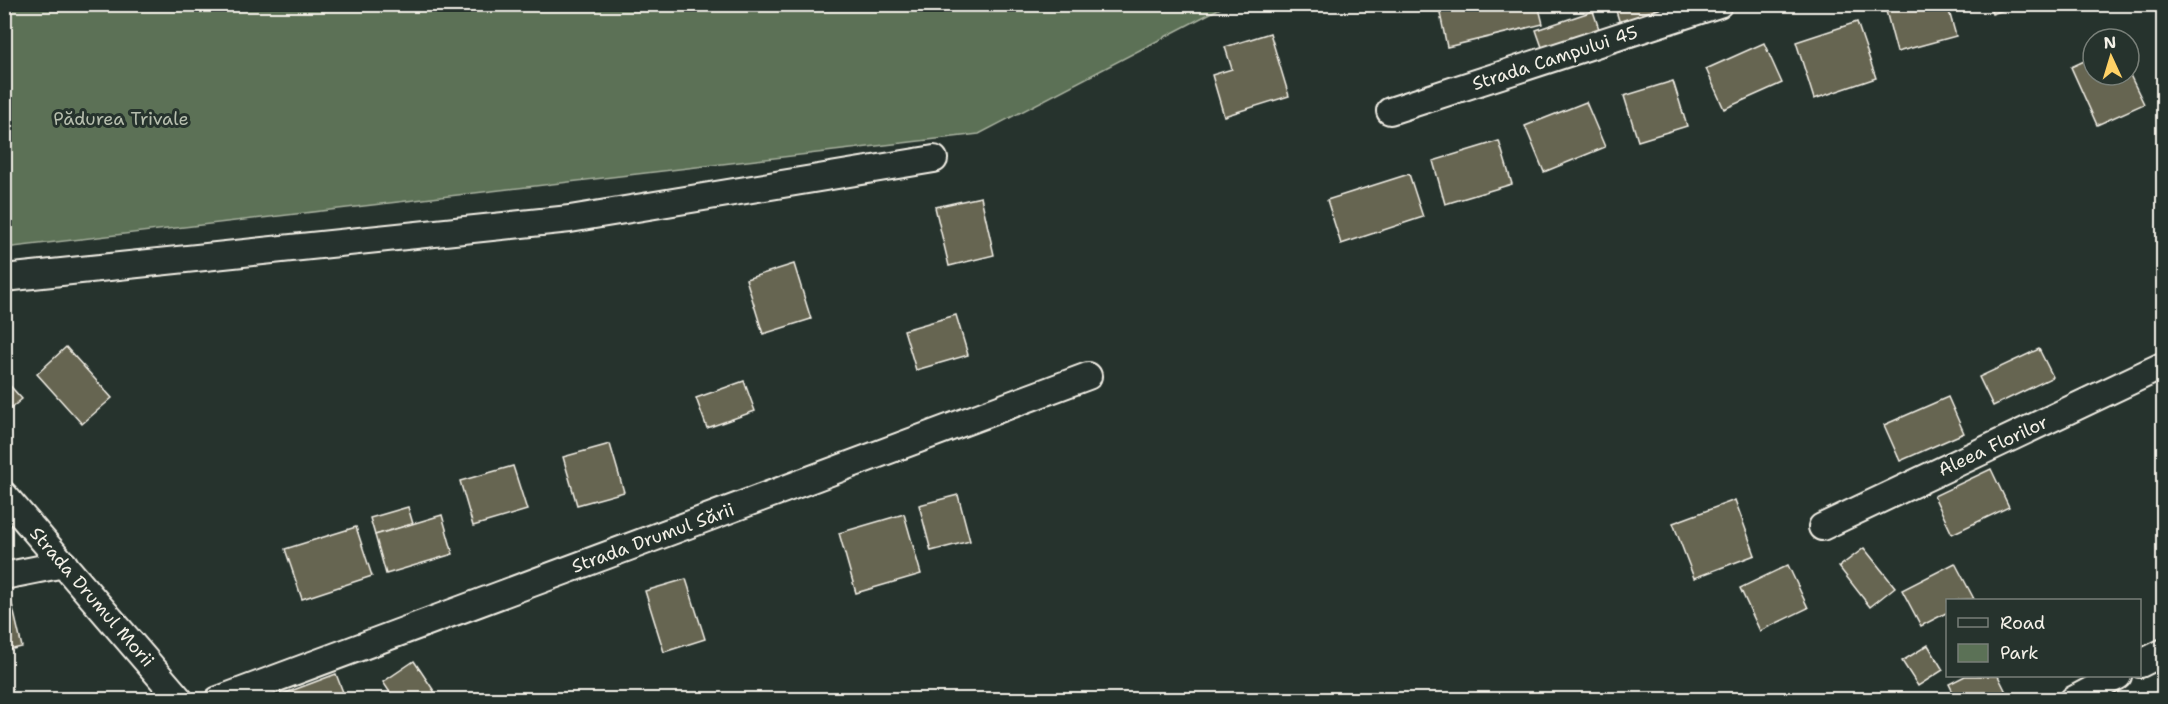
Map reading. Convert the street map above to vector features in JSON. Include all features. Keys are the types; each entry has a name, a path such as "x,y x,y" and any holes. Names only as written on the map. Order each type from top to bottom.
{"street":[{"name":"Strada Campului 45","path":"1390,111 1719,4"},
{"path":"4,278 570,219 934,159"},
{"name":"Aleea Florilor","path":"1822,527 2163,365"},
{"name":"Strada Drumul Sării","path":"218,699 1088,376"},
{"name":"Strada Drumul Morii","path":"4,495 180,699"},
{"path":"4,576 64,564"},
{"path":"2141,663 2163,651"},
{"path":"2073,699 2114,677"}],"green space":[{"name":"Pădurea Trivale","path":"4,5 1226,5 979,134 5,248"}],"building":[{"path":"1438,4 1538,4 1543,24 1447,47"},
{"path":"1614,4 1677,4 1620,24"},
{"path":"1909,4 1947,4 1956,36 1897,52 1886,11"},
{"path":"1989,4 2021,4 1992,14"},
{"path":"1593,11 1600,32 1543,50 1536,30"},
{"path":"1857,22 1876,78 1814,99 1796,42"},
{"path":"1270,33 1289,96 1224,116 1212,75 1232,69 1225,47"},
{"path":"1764,43 1782,83 1724,109 1706,69"},
{"path":"2081,62 2081,87 2136,87 2144,104 2097,125 2071,67"},
{"path":"1673,81 1687,126 1638,141 1624,96"},
{"path":"1586,102 1605,147 1544,172 1525,126"},
{"path":"1499,141 1512,184 1445,204 1433,161"},
{"path":"1409,174 1423,217 1341,244 1327,200"},
{"path":"981,197 994,255 949,266 935,207"},
{"path":"794,264 811,319 763,334 746,279"},
{"path":"956,315 968,355 916,370 904,330"},
{"path":"66,347 112,398 82,424 37,374"},
{"path":"2039,349 2053,377 1993,406 1979,377"},
{"path":"4,379 22,399 4,414"},
{"path":"744,381 755,411 707,428 696,398"},
{"path":"1948,397 1964,433 1900,461 1884,425"},
{"path":"610,444 624,492 577,505 563,457"},
{"path":"513,466 527,510 473,526 460,481"},
{"path":"1991,469 2009,507 1952,534 1934,496"},
{"path":"958,495 970,541 931,551 919,505"},
{"path":"1735,500 1755,555 1694,578 1673,523"},
{"path":"408,507 413,524 375,535 370,518"},
{"path":"904,514 921,574 856,593 839,533"},
{"path":"442,515 453,554 386,574 375,535"},
{"path":"356,527 372,576 302,599 285,549"},
{"path":"1864,548 1895,587 1870,607 1839,567"},
{"path":"1955,563 1974,599 1946,599 1946,613 1921,626 1902,590"},
{"path":"1788,565 1808,608 1760,631 1740,588"},
{"path":"686,579 705,639 664,652 645,591"},
{"path":"8,587 22,647 4,651 4,588"},
{"path":"1928,645 1943,670 1918,686 1902,661"},
{"path":"414,661 440,700 395,700 383,682"},
{"path":"336,674 346,700 267,700"},
{"path":"1963,677 1998,677 2010,700 1957,700 1949,684"}]}
